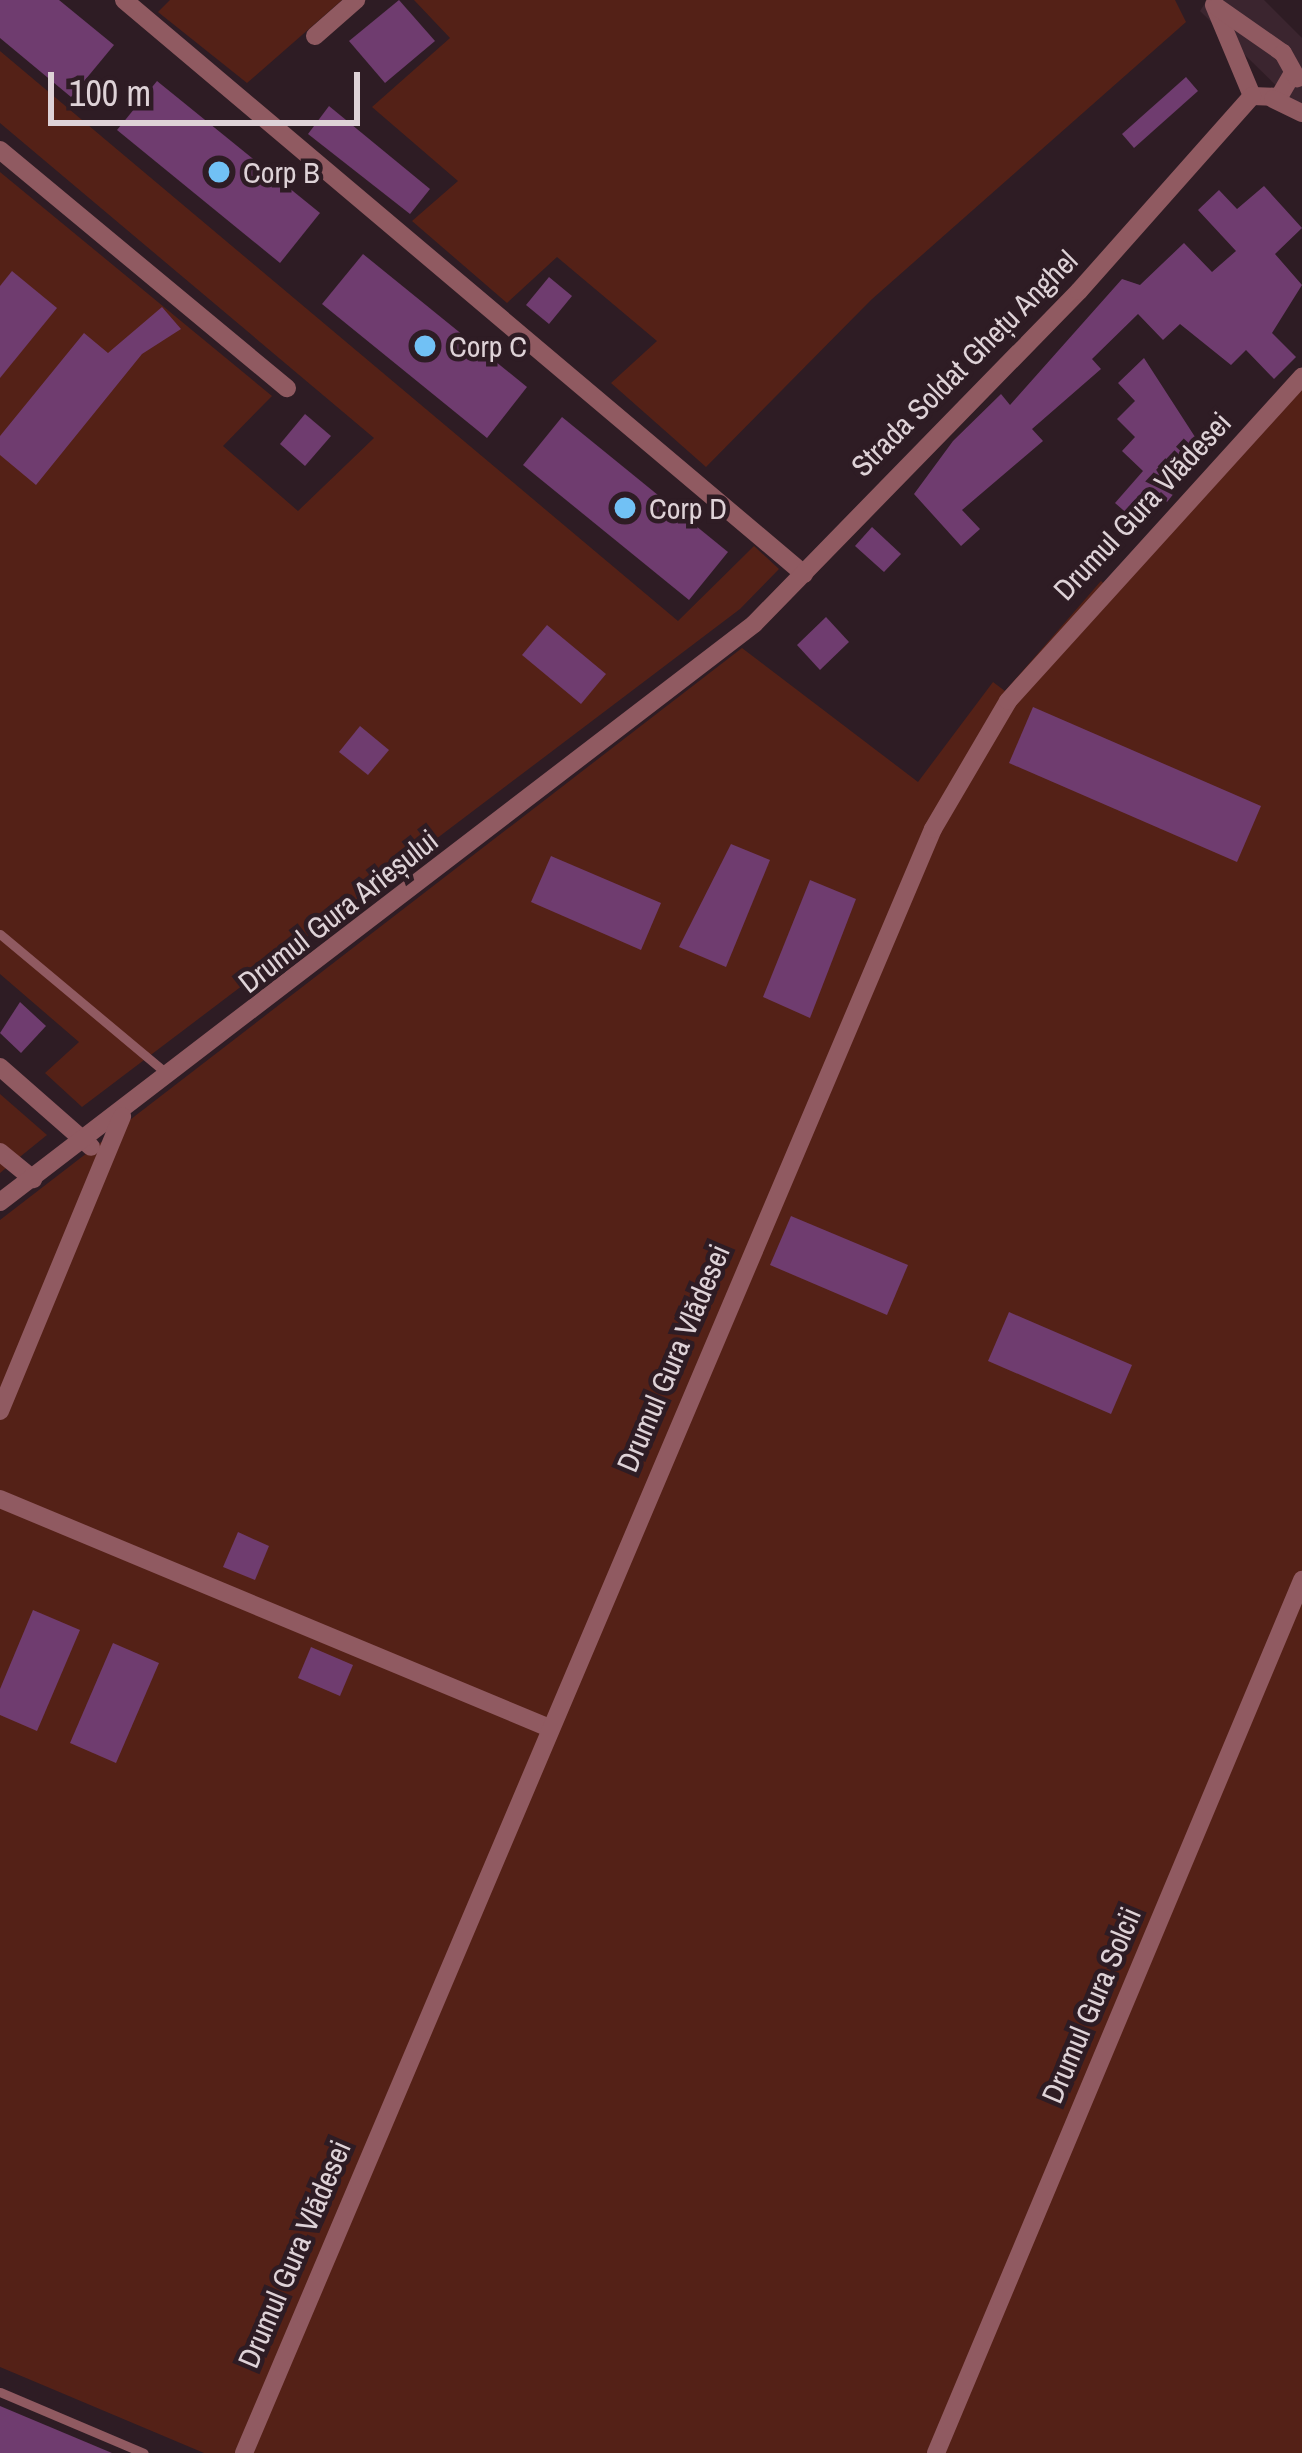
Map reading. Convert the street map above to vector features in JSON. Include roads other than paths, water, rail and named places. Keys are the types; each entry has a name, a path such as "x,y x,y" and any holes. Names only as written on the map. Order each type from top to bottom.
{"street":[{"path":"124,0 804,574"},
{"path":"315,36 356,0"},
{"path":"1211,2 1297,79 1273,99"},
{"path":"1211,2 1252,96 1273,99 1302,113"},
{"path":"1241,69 1267,48"},
{"name":"Strada Soldat Ghețu Anghel","path":"708,662 804,574 1140,227 1252,96"},
{"path":"0,150 287,388"},
{"name":"Drumul Gura Vlădesei","path":"244,2453 547,1726 968,763 1062,638 1302,377"},
{"name":"Drumul Gura Arieșului","path":"0,1202 122,1116 708,662"},
{"path":"0,1067 103,1161"},
{"path":"0,1411 122,1116"},
{"path":"0,1152 33,1179"},
{"path":"0,1499 547,1726"},
{"name":"Drumul Gura Solcii","path":"936,2453 1302,1580"}],"lane":[{"path":"0,934 171,1078"},
{"path":"0,2392 144,2453"}],"place":[{"name":"Corp B","path":"219,172"},
{"name":"Corp C","path":"425,346"},
{"name":"Corp D","path":"625,508"}]}
